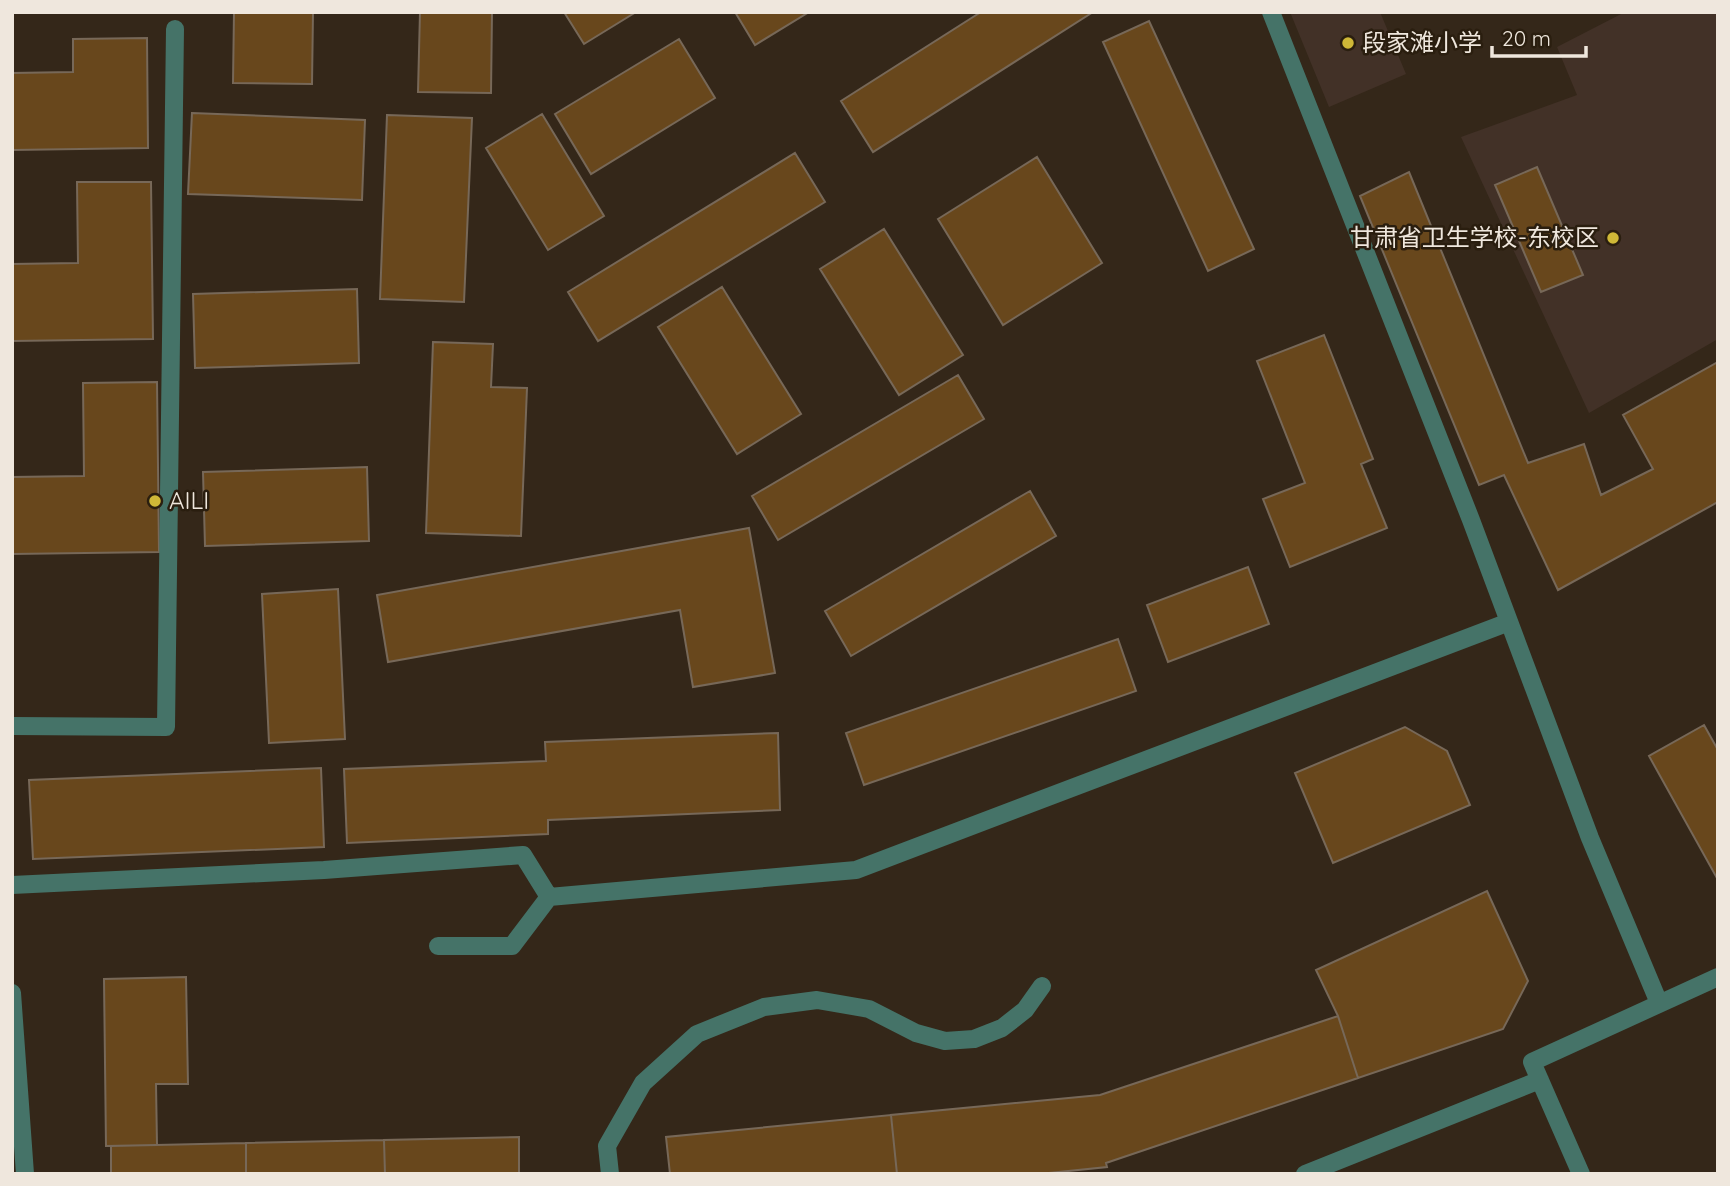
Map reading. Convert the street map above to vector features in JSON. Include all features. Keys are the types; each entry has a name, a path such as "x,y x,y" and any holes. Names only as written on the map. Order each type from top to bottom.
{"street":[{"path":"1272,12 1590,838 1659,1003"},
{"path":"12,726 166,727 175,29"},
{"path":"438,946 512,946 549,897 856,870 1509,622"},
{"path":"12,885 324,870 523,855 549,897"},
{"path":"1581,1174 1532,1062 1718,977"},
{"path":"610,1174 607,1146 643,1083 697,1034 764,1007 817,1000 869,1009 916,1033 945,1041 974,1039 1002,1028 1025,1010 1042,985"},
{"path":"12,993 25,1174"},
{"path":"1305,1174 1540,1080"}],"shaded area":[{"name":"段家滩小学","path":"1290,12 1380,12 1406,74 1329,107"},
{"name":"甘肃省卫生学校-东校区","path":"1625,12 1718,12 1718,339 1589,413 1461,137 1577,95 1557,47"}],"building":[{"path":"234,12 313,12 312,84 233,83"},
{"path":"420,12 492,12 491,93 418,92"},
{"path":"564,12 636,12 584,44"},
{"path":"735,12 809,12 755,45"},
{"path":"981,12 1093,12 873,152 841,101"},
{"path":"1149,21 1254,249 1208,271 1103,42"},
{"path":"147,38 148,148 12,150 12,73 73,72 73,39"},
{"path":"679,39 715,98 591,174 555,114"},
{"path":"192,113 365,120 362,200 188,194"},
{"path":"542,114 604,216 548,250 486,148"},
{"path":"387,115 472,118 464,302 380,299"},
{"path":"795,153 825,202 598,341 568,292"},
{"path":"1037,157 1102,263 1003,325 938,219"},
{"path":"1537,167 1583,275 1541,292 1495,185"},
{"path":"1409,172 1528,463 1584,444 1601,495 1653,469 1623,415 1718,362 1718,502 1558,590 1504,475 1479,485 1360,196"},
{"path":"77,182 151,182 153,339 12,341 12,264 78,263"},
{"path":"884,229 963,355 899,395 820,269"},
{"path":"722,287 801,414 737,454 658,327"},
{"path":"357,289 359,363 195,368 193,294"},
{"path":"1324,335 1373,459 1361,464 1387,528 1290,567 1263,499 1305,483 1257,361"},
{"path":"433,342 493,344 491,387 527,388 521,536 426,533"},
{"path":"958,375 984,419 778,540 752,496"},
{"path":"157,382 159,552 12,554 12,477 84,476 83,383"},
{"path":"367,467 369,541 205,546 203,472"},
{"path":"1030,491 1056,536 851,656 825,611"},
{"path":"749,528 775,673 693,687 680,610 388,662 377,595"},
{"path":"1248,567 1269,624 1168,662 1147,605"},
{"path":"338,589 345,739 269,743 262,594"},
{"path":"1118,639 1136,691 864,785 846,733"},
{"path":"1704,725 1718,750 1718,880 1649,756"},
{"path":"1405,727 1447,751 1470,805 1333,863 1295,773"},
{"path":"778,733 780,810 548,820 548,834 347,843 344,769 546,761 545,742"},
{"path":"321,768 324,847 33,859 29,780"},
{"path":"1487,891 1528,981 1503,1029 1358,1078 1338,1016 1316,970"},
{"path":"186,977 188,1084 156,1084 157,1145 106,1146 104,979"},
{"path":"1338,1016 1358,1078 1106,1163 1107,1167 1039,1174 897,1174 891,1115 1100,1095"},
{"path":"891,1115 897,1174 670,1174 666,1137"},
{"path":"519,1137 519,1174 385,1174 384,1140"},
{"path":"384,1140 385,1174 246,1174 246,1143"},
{"path":"246,1143 246,1174 111,1174 111,1146"}],"place":[{"name":"段家滩小学","path":"1348,43"},
{"name":"甘肃省卫生学校-东校区","path":"1613,238"},
{"name":"AILI","path":"155,501"}]}
